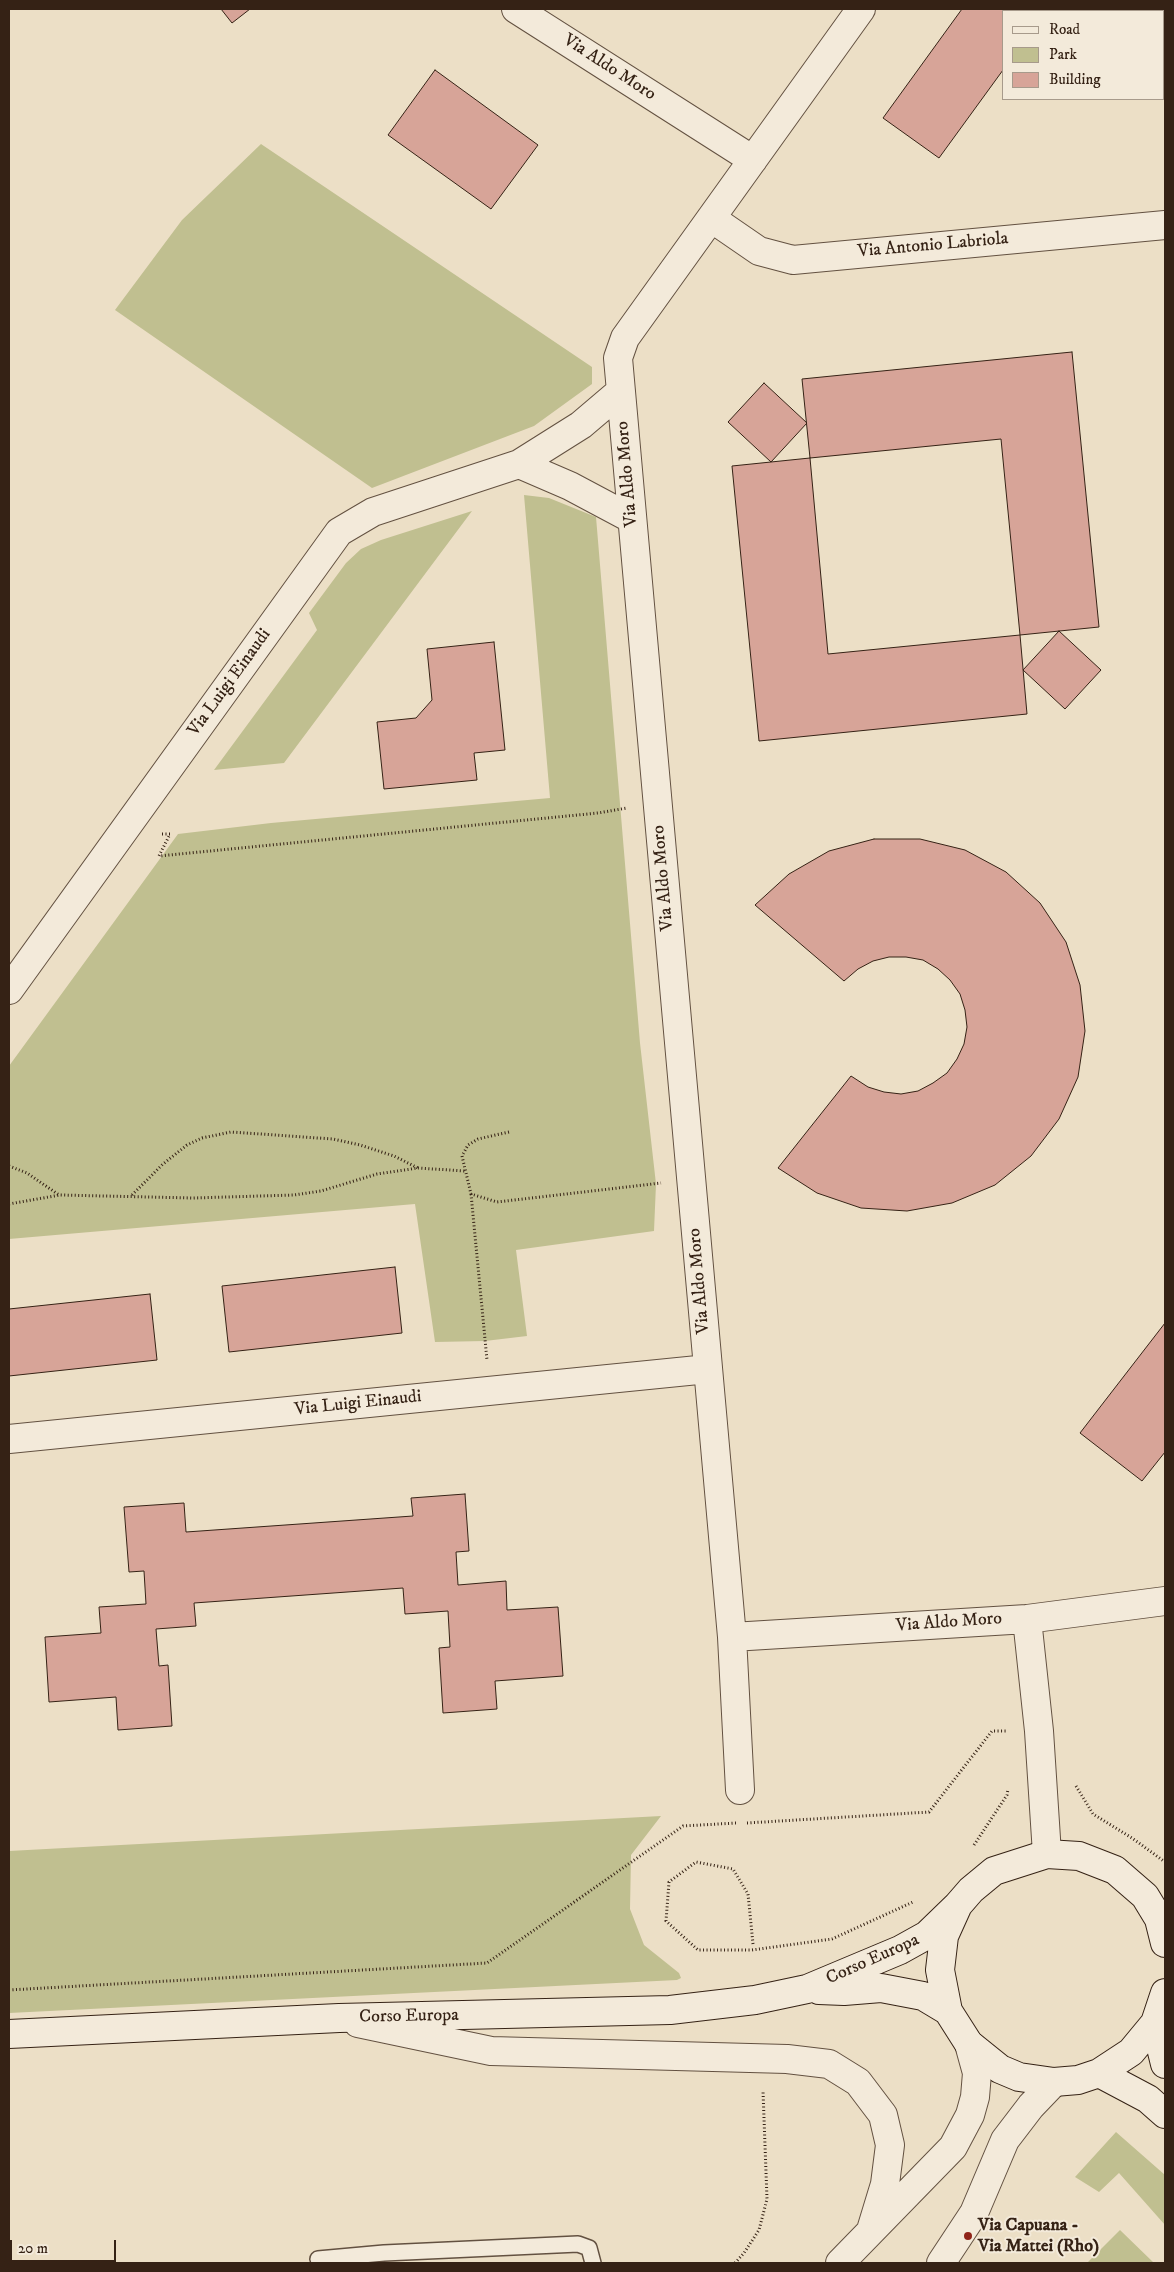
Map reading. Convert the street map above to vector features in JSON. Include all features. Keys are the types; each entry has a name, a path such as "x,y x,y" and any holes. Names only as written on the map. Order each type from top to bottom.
{"street":[{"name":"Via Aldo Moro","path":"516,9 753,160"},
{"name":"Via Aldo Moro","path":"740,1790 732,1637 618,358 625,338 861,9"},
{"name":"Via Antonio Labriola","path":"711,218 759,251 793,260 1165,224"},
{"name":"Via Luigi Einaudi","path":"9,990 339,532 373,512 519,464 581,425 620,391"},
{"path":"519,464 570,486 632,519"},
{"name":"Via Luigi Einaudi","path":"9,1440 708,1369"},
{"name":"Via Aldo Moro","path":"732,1637 1027,1618 1165,1601"},
{"path":"1027,1618 1039,1731 1047,1854 1079,1856 1115,1870 1155,1900 1165,1943"},
{"name":"Corso Europa","path":"9,2034 339,2018 670,2010 755,2000 807,1989 900,1950 927,1935 971,1890 994,1871 1047,1854"},
{"path":"840,2263 953,2147 970,2115 975,2096 977,2073 969,2044 948,2011 940,1970 944,1936 958,1905"},
{"name":"Corso Europa","path":"807,1989 844,1991 880,1988 923,1996 948,2011"},
{"path":"1165,1994 1162,2007 1165,2064"},
{"path":"969,2044 1000,2069 1019,2077 1054,2082 1078,2080 1099,2073 1131,2052 1162,2007"},
{"path":"339,2018 491,2052 787,2059 829,2064 858,2082 883,2115 887,2130 890,2145 885,2184 871,2230"},
{"path":"1099,2073 1148,2099 1165,2114"},
{"path":"940,2263 974,2213 1005,2140 1031,2106 1054,2082"}],"lane":[{"path":"318,2259 384,2253 578,2244 589,2248 593,2263"}],"path":[{"path":"122,833 170,834 159,856 598,813 657,804"},
{"path":"131,1196 163,1164 187,1145 202,1138 231,1132 333,1139 394,1156 418,1168"},
{"path":"490,1390 471,1194 462,1156 468,1145 478,1139 509,1132"},
{"path":"9,1166 26,1173 60,1195"},
{"path":"9,1204 60,1195 193,1198 294,1195 321,1191 377,1174 418,1168 465,1171"},
{"path":"471,1194 497,1202 691,1180"},
{"path":"9,1990 487,1963 683,1826 928,1812 992,1731 1039,1731"},
{"path":"1072,1780 1093,1814 1132,1838 1165,1862"},
{"path":"973,1846 1008,1795 1008,1786"},
{"path":"753,1944 748,1894 733,1869 696,1862 669,1882 666,1921 698,1950 752,1950 832,1939 919,1899"},
{"path":"735,2263 744,2254 759,2230 767,2199 763,2090"}],"green space":[{"path":"261,144 592,367 592,384 534,426 372,488 115,310 182,220"},
{"path":"524,495 549,498 596,517 640,1043 656,1184 654,1231 516,1250 527,1336 485,1341 435,1342 415,1204 9,1239 9,1066 178,834 271,823 550,798"},
{"path":"472,511 284,763 214,770 317,630 309,613 346,563 361,549 381,540"},
{"path":"661,1816 631,1855 630,1909 644,1945 679,1973 681,1978 677,1980 9,2013 9,1851"},
{"path":"1116,2132 1165,2175 1165,2225 1119,2173 1099,2192 1075,2177"},
{"path":"1120,2230 1154,2263 1087,2263"}],"building":[{"path":"221,9 250,9 232,23"},
{"path":"962,9 1047,9 1002,10 1002,71 939,158 883,118"},
{"path":"435,70 538,145 491,209 388,135"},
{"path":"1072,352 1099,627 1020,635 1001,439 810,458 802,379"},
{"path":"764,383 807,423 771,462 728,422"},
{"path":"810,458 828,654 1020,635 1027,714 759,741 732,466"},
{"path":"1059,631 1101,670 1065,709 1023,670"},
{"path":"494,642 505,750 474,753 477,780 384,789 377,722 416,718 432,700 427,649"},
{"path":"874,839 920,839 965,850 1006,872 1040,903 1066,942 1080,985 1085,1031 1078,1077 1059,1119 1031,1156 995,1185 952,1203 907,1211 861,1208 817,1193 778,1168 851,1076 868,1087 884,1092 901,1094 918,1091 947,1073 957,1059 964,1044 967,1027 965,1010 960,994 950,980 938,969 923,960 889,957 873,961 858,969 844,981 755,905 789,874 829,851"},
{"path":"395,1267 402,1333 229,1352 222,1286"},
{"path":"150,1294 157,1360 9,1376 9,1309"},
{"path":"1165,1323 1165,1452 1142,1481 1080,1433"},
{"path":"465,1494 469,1551 456,1552 458,1585 506,1581 507,1610 558,1607 563,1676 495,1681 497,1709 443,1713 439,1648 450,1647 448,1611 405,1614 403,1588 194,1603 196,1626 156,1629 159,1666 168,1665 172,1726 118,1730 116,1697 49,1702 45,1637 101,1633 99,1607 146,1604 144,1571 129,1572 124,1507 184,1503 186,1532 413,1516 411,1498"}],"place":[{"name":"Via Capuana - Via Mattei (Rho)","path":"968,2236"}]}
